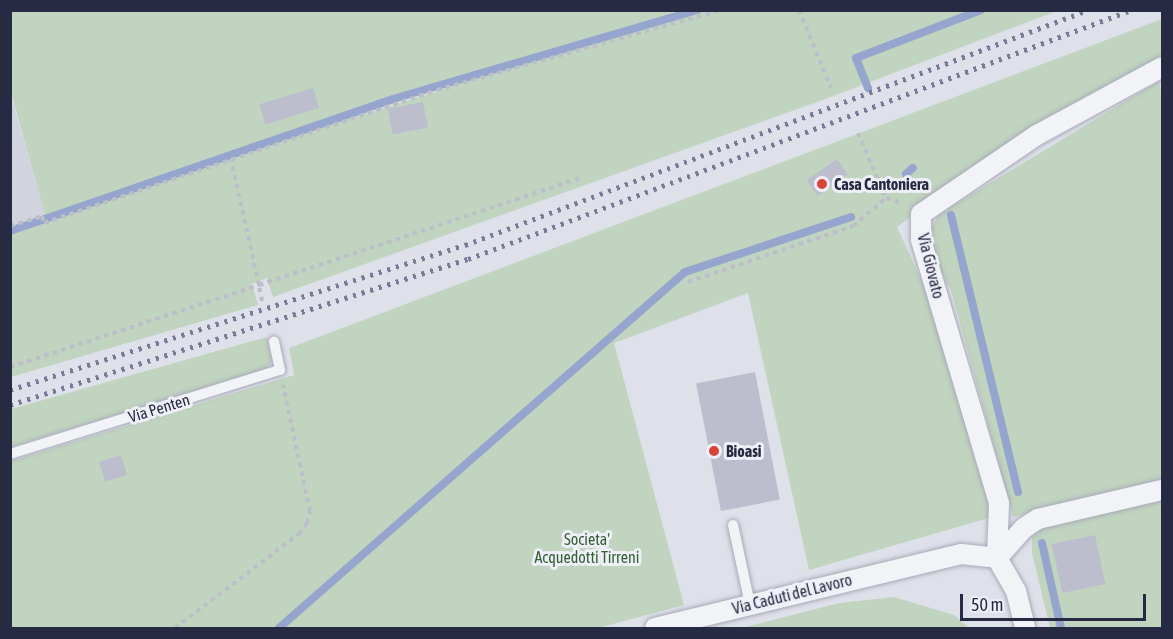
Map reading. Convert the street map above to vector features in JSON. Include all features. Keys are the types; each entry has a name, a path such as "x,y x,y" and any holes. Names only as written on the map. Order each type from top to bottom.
{"street":[{"name":"Via Giovato","path":"997,558 999,503 921,239 921,214 1037,135 1162,67"},
{"path":"1025,628 1016,591 997,558 1024,528 1038,519 1162,490"},
{"name":"Via Caduti del Lavoro","path":"655,628 961,554 997,558"}],"lane":[{"path":"274,342 280,370"},
{"name":"Via Penten","path":"10,454 280,370"},
{"path":"733,525 750,604"}],"path":[{"path":"10,226 42,216 44,223 437,90 722,10"},
{"path":"799,10 831,88"},
{"path":"688,282 853,225 885,198 858,133"},
{"path":"231,160 262,301"},
{"path":"10,367 581,178"},
{"path":"175,628 299,534 307,523 310,511 280,370"}],"shaded area":[{"path":"10,92 45,216 11,228 10,228"}],"green space":[{"path":"11,11 1057,11 828,98 273,297 267,278 252,284 258,305 11,377 10,235 44,223 45,216 11,92","holes":["504,68 438,91 358,116"]},
{"name":"Societa' Acquedotti Tirreni","path":"1162,19 1162,58 999,152 897,227 933,306 992,517 809,570 748,293 614,343 684,605 598,628 11,628 11,461 294,375 289,348"},
{"path":"1159,81 1162,96 1162,479 1013,517 951,290 935,262 929,232 939,214"},
{"path":"267,337 272,361 266,369 11,447 11,409"},
{"path":"1162,496 1162,628 1050,628 1032,553 1032,537 1042,525"},
{"path":"894,597 954,615 969,628 741,628 839,603"}],"building":[{"path":"313,88 319,108 266,124 259,104"},
{"path":"423,102 428,128 393,134 388,109"},
{"name":"Casa Cantoniera","path":"837,159 848,175 818,196 807,180"},
{"path":"755,372 780,500 721,511 696,383"},
{"path":"121,455 127,475 105,482 99,462"},
{"path":"1095,535 1105,584 1062,593 1052,544"}],"waterway":[{"path":"10,231 393,99 697,10"},
{"path":"868,88 856,58 981,10"},
{"path":"906,174 913,168"},
{"path":"951,215 1018,492"},
{"path":"279,628 685,272 851,217"},
{"path":"1042,543 1061,628"}],"railway":[{"path":"10,390 465,245 1088,10"},
{"path":"10,405 468,259 1131,10"}],"place":[{"name":"Casa Cantoniera","path":"822,184"},
{"name":"Bioasi","path":"714,451"}]}
